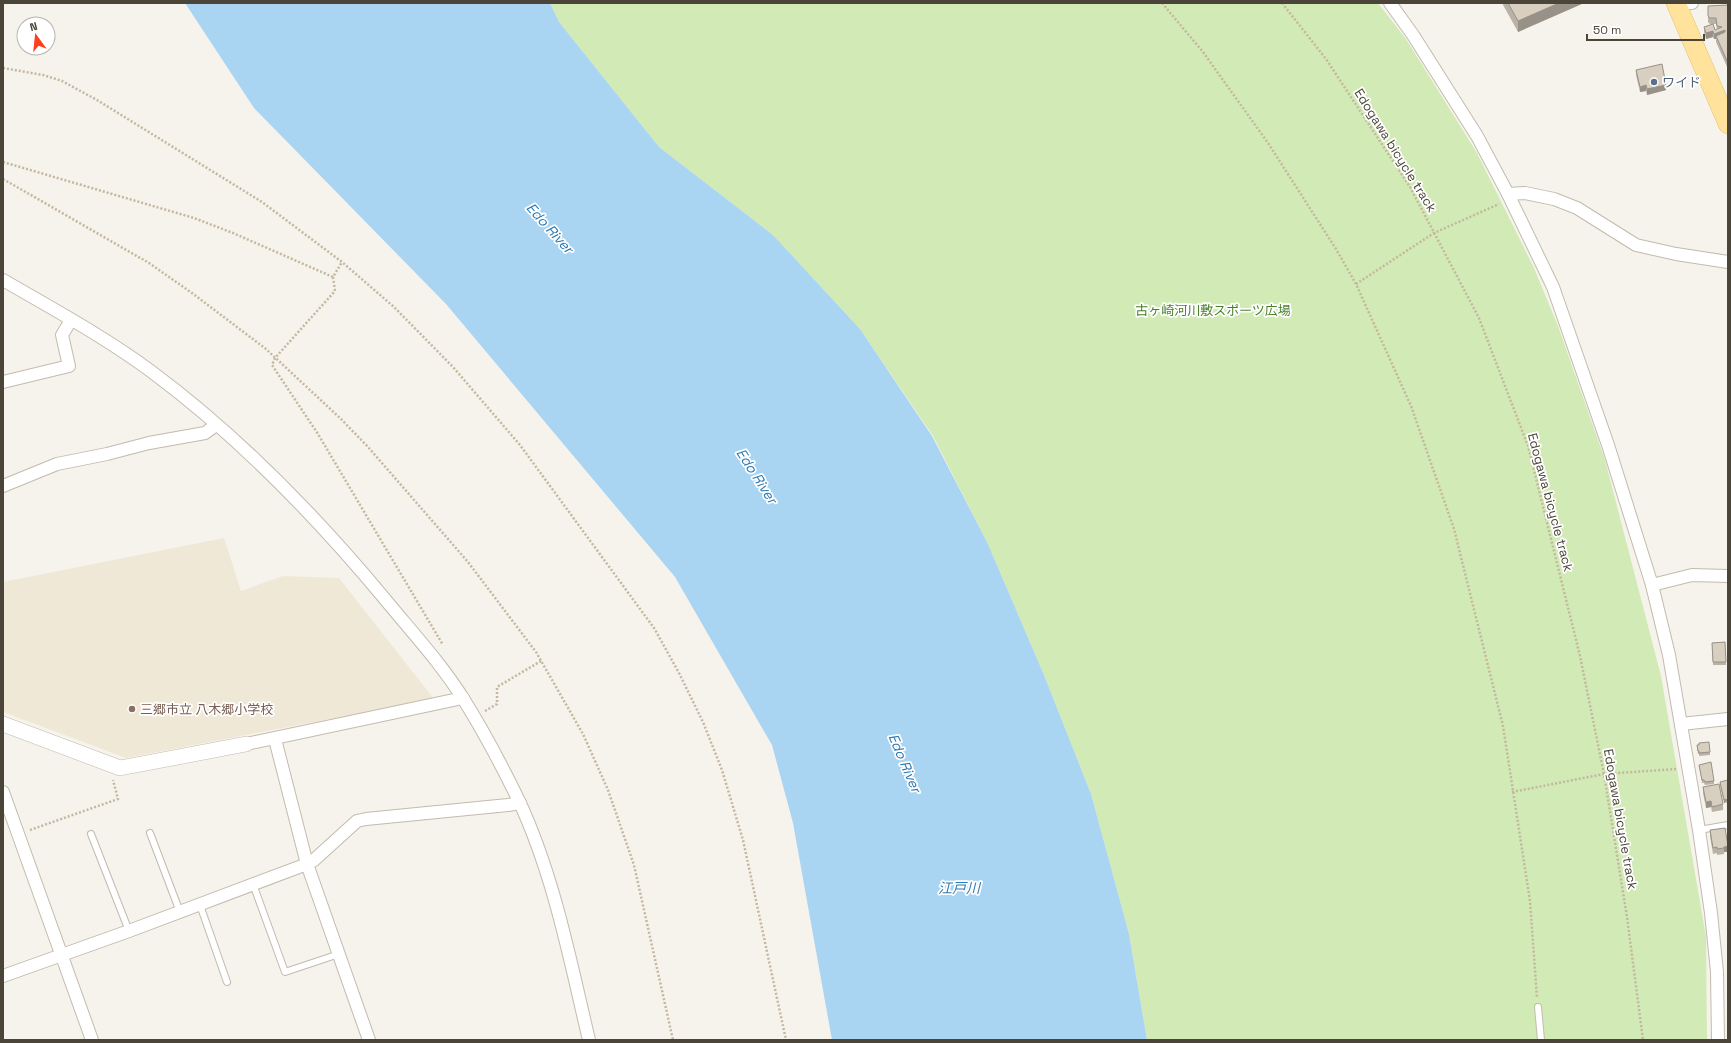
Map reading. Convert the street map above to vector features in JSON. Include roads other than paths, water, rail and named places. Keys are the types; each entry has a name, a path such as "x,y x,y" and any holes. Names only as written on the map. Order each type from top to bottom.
{"main road":[{"path":"1682,4 1728,124"}],"street":[{"path":"1390,3 1413,35 1477,136 1508,194 1553,287 1608,445 1652,585 1669,656 1699,830 1711,913 1717,972 1718,1040"},
{"path":"1508,194 1525,193 1554,199 1571,206 1636,245 1676,254 1728,262"},
{"path":"3,280 119,349 152,372 216,425 258,462 333,538 436,661 463,698 492,746 520,803 546,873 572,967 589,1040"},
{"path":"3,382 69,366 62,335 71,320"},
{"path":"3,486 57,464 107,454 149,443 205,433 216,425"},
{"path":"1652,585 1692,575 1728,576"},
{"path":"3,724 120,768 274,739 463,698"},
{"path":"1681,724 1728,719"},
{"path":"274,739 307,864 369,1040"},
{"path":"3,792 92,1040"},
{"path":"3,976 200,905 307,864 314,860 357,822 366,819 508,806 520,803"}],"lane":[{"path":"1699,830 1728,824"},
{"path":"150,833 180,912"},
{"path":"91,834 129,931"},
{"path":"253,884 285,972 339,954"},
{"path":"200,905 227,982"},
{"path":"1538,1007 1541,1040"}],"water":[{"name":"江戸川","path":"185,3 550,3 559,22 659,147 773,235 860,329 932,436 987,542 1044,675 1091,794 1129,934 1147,1040 832,1040 793,823 772,745 675,577 446,304 254,108"}],"place":[{"name":"ワイド","path":"1654,82"},
{"name":"三郷市立 八木郷小学校","path":"132,709"}],"water label":[{"name":"Edo River","path":"550,228"},
{"name":"Edo River","path":"757,476"},
{"name":"Edo River","path":"905,763"}],"park label":[{"name":"古ヶ崎河川敷スポーツ広場","path":"1213,310"}]}
